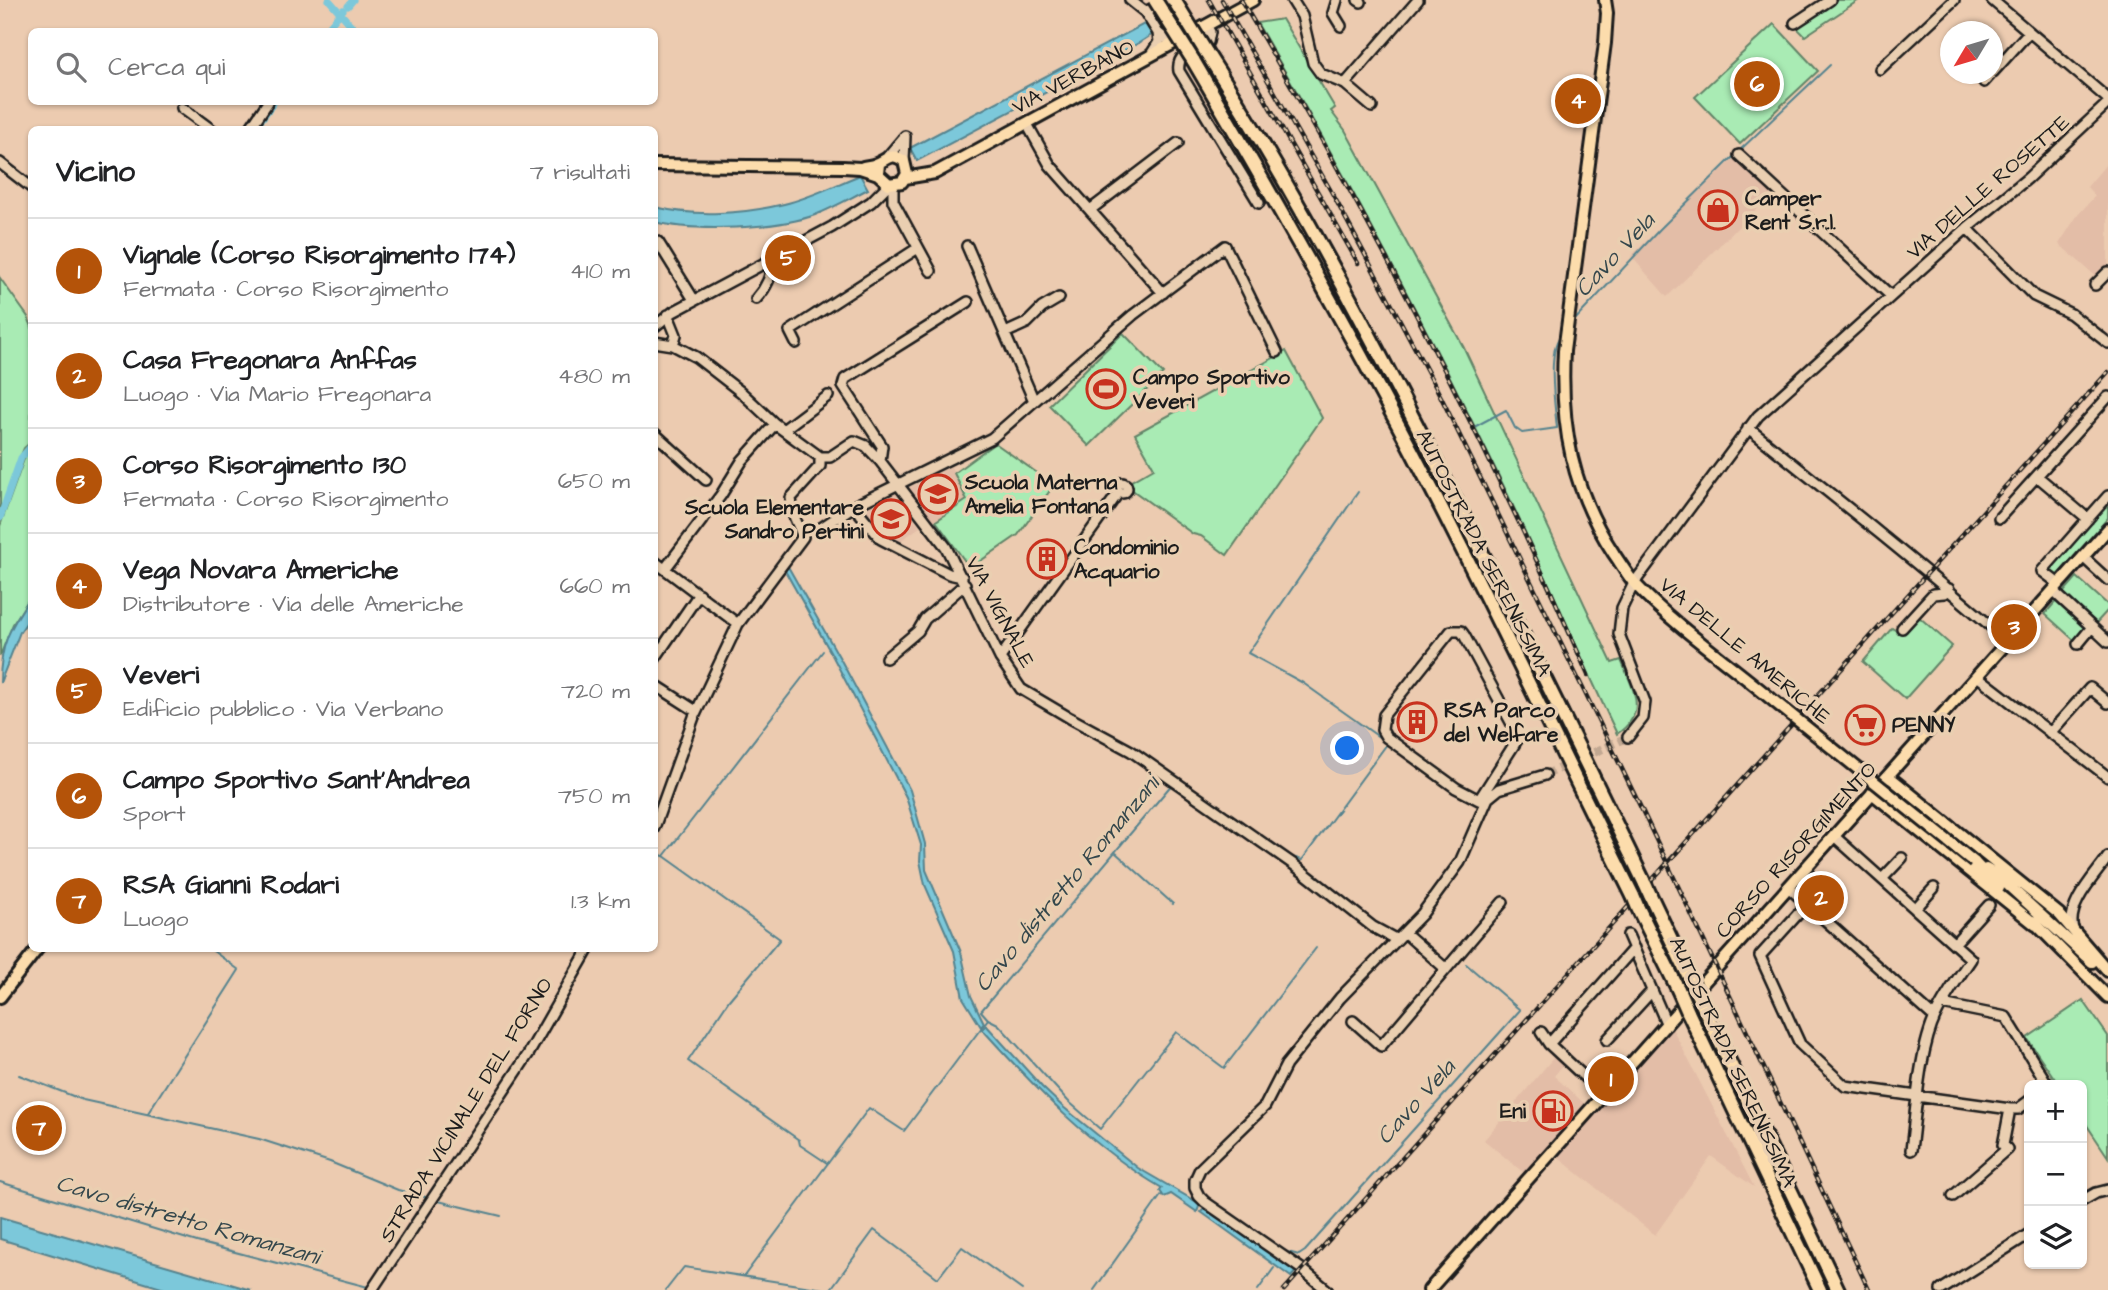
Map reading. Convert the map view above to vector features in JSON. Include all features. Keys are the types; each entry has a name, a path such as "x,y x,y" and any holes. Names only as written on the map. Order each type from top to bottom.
{"highway":[{"name":"AUTOSTRADA SERENISSIMA","path":"1156,0 1186,60 1277,205 1415,456 1678,989 1820,1290"},
{"name":"AUTOSTRADA SERENISSIMA","path":"1172,0 1245,114 1331,264 1494,576 1838,1290"},
{"path":"1277,205 1296,253"},
{"path":"1399,443 1534,710 1558,745"}],"main road":[{"name":"VIA VERBANO","path":"905,178 935,173 1208,27 1253,0"},
{"name":"VIA DELLE AMERICHE","path":"1605,0 1605,43 1564,351 1562,398 1574,469 1587,506 1604,538 1634,583 1658,606 1975,862 2108,997"},
{"name":"VIA VERBANO","path":"905,163 920,169 933,168 984,146"},
{"path":"658,165 860,168 882,165 896,156 905,163 905,178 891,185 884,182 882,165"},
{"name":"CORSO RISORGIMENTO","path":"1429,1290 2108,530"},
{"path":"1888,776 2059,914 2108,974"},
{"path":"1872,793 2036,925"},
{"name":"VIA DELLE AMERICHE","path":"1975,862 1998,876 2108,974"},
{"path":"2031,906 2047,915 2059,914"},
{"path":"0,997 35,952"}],"street":[{"path":"1130,0 1148,16 1164,38 1180,41"},
{"path":"1148,16 1172,0"},
{"path":"1292,0 1302,16 1314,63 1321,74 1345,84 1372,107"},
{"path":"1337,0 1333,13 1341,26"},
{"path":"1345,84 1418,0"},
{"path":"1795,23 1830,0"},
{"path":"1880,69 1954,0"},
{"path":"1992,0 2108,101"},
{"path":"1186,60 1182,55 1208,42 1208,27"},
{"path":"2003,61 2029,32"},
{"path":"1150,57 1159,42 1158,33"},
{"path":"1163,51 1186,60"},
{"path":"1186,60 1179,71 1184,81 1259,203"},
{"name":"VIA DELLE ROSETTE","path":"1628,737 1643,718 1645,702 1619,634 1622,608 1634,583 1748,428 1758,416 1967,228 2028,178 2108,101"},
{"path":"252,126 266,105"},
{"path":"181,108 206,126"},
{"path":"1027,124 1050,165 1163,293"},
{"path":"882,165 905,136 905,163"},
{"path":"1090,210 1178,143"},
{"path":"1739,155 1891,296"},
{"path":"0,163 28,185"},
{"path":"891,185 893,201 931,271"},
{"path":"658,324 694,300 861,209 891,185"},
{"path":"1967,228 2034,296 2071,314 2108,343"},
{"path":"658,242 694,300"},
{"path":"967,246 1034,401"},
{"path":"818,530 854,506 992,438 1133,315 1225,246 1277,352"},
{"path":"796,343 790,331 918,248"},
{"path":"755,299 765,289 773,267 772,259"},
{"path":"2095,285 2108,272"},
{"path":"1005,333 1027,323 1042,308 1059,298"},
{"path":"880,461 882,446 843,386 845,379 968,302"},
{"path":"668,315 676,335 673,345"},
{"path":"658,343 673,345 696,357 741,391 779,427 820,457 820,466 790,498 793,514 803,537 738,624 696,711 658,817"},
{"path":"665,569 742,461 779,427 828,396"},
{"path":"1999,518 2108,397"},
{"path":"1748,428 1949,589 2008,641"},
{"path":"658,437 706,480"},
{"name":"VIA VIGNALE","path":"820,457 830,457 854,441 866,446 880,461 946,547 1000,658 1021,689 1116,741 1293,864 1386,936 1401,937 1446,969"},
{"path":"2037,476 2088,519"},
{"path":"1000,658 1119,492"},
{"path":"2108,496 2042,570 2108,642"},
{"path":"854,506 881,539 964,580 925,619 918,631 886,658"},
{"path":"2083,557 2108,580"},
{"path":"658,564 738,624"},
{"path":"1902,628 1933,594 1944,593 1949,589"},
{"path":"658,654 699,594"},
{"path":"2078,643 2092,627"},
{"path":"1327,1290 1205,1202 1199,1196 1195,1180 1200,1169 1211,1157 1265,1106 1286,1065 1340,998 1401,937 1460,862 1482,802 1519,737 1464,635 1456,630 1446,634 1384,715 1382,730 1386,737 1456,788 1482,802"},
{"path":"1977,676 2108,777"},
{"path":"658,687 696,711"},
{"path":"2050,733 2090,688 2108,703"},
{"path":"1482,802 1499,789 1545,775"},
{"path":"1834,836 1971,959 1934,1017 1917,1096 1911,1150"},
{"path":"2074,931 2071,923 2073,913 2108,857"},
{"path":"1882,879 1902,858"},
{"path":"1788,887 1934,1017"},
{"path":"1915,909 1934,888"},
{"path":"2059,914 2080,898"},
{"path":"1353,1021 1381,1046 1503,902"},
{"path":"1807,904 1760,956 1800,1044 1845,1086 2010,1110 2024,1104"},
{"path":"1954,944 1989,905"},
{"path":"1628,935 1667,1025"},
{"path":"1549,1044 1634,948"},
{"name":"STRADA VICINALE DEL FORNO","path":"373,1289 529,1053 587,952"},
{"path":"1607,1040 1652,991"},
{"path":"1942,1004 2006,1017 2045,1080"},
{"path":"1541,1032 1549,1044 1605,1096"},
{"path":"1953,1196 2007,1149 2003,1145 2010,1110"},
{"path":"2087,1198 2108,1190"},
{"path":"1941,1290 2024,1237"}],"shaded area":[{"name":"Camper Rent S.r.l.","path":"1736,156 1775,191 1667,297 1631,256"},
{"path":"2108,162 2108,269 2099,279 2059,244 2077,216 2095,196 2087,187"},
{"name":"Scuola Materna Amelia Fontana","path":"951,467 968,500 932,524 907,489"},
{"name":"Scuola Elementare Sandro Pertini","path":"895,493 920,527 897,543 883,536 860,511"},
{"path":"1671,1026 1754,1187 1711,1156 1655,1235 1555,1155"},
{"path":"1554,1057 1563,1065 1554,1076 1585,1104 1524,1173 1484,1140"}],"green space":[{"path":"1837,0 1859,0 1805,36 1796,27"},
{"path":"1282,19 1335,108 1331,111 1345,130 1464,348 1612,663 1621,660 1636,700 1633,717 1617,734 1508,495 1449,375 1356,198 1257,23"},
{"path":"1774,24 1818,71 1740,144 1695,97"},
{"path":"0,278 28,317 28,445 24,448 0,513"},
{"name":"Campo Sportivo Veveri","path":"1123,333 1163,374 1089,446 1049,405"},
{"path":"1286,351 1322,418 1227,555 1131,489 1128,483 1154,468 1135,434"},
{"path":"995,443 1054,485 1018,535 970,568 936,521 967,500 954,473"},
{"path":"27,451 28,601 13,624 0,656 0,526"},
{"path":"2108,499 2108,518 2055,578 2047,572"},
{"path":"2077,577 2108,605 2108,610 2096,623 2063,593"},
{"path":"2057,600 2087,628 2075,641 2045,614"},
{"path":"1918,616 1952,646 1905,699 1863,662 1892,628 1901,634"},
{"path":"2083,1000 2108,1036 2108,1157 2087,1126 2087,1080 2056,1080 2027,1038"}],"water":[{"path":"1146,23 1153,34 1139,43 917,161 910,148"},
{"path":"860,175 868,189 822,212 799,220 735,228 691,227 658,223 658,208 720,213 753,210 803,198"},
{"path":"786,563 910,790 925,844 926,870 961,952 971,996 984,1023 981,1027 963,998 954,951 925,885 920,861 921,845 906,797 783,567"},
{"path":"28,600 28,620 20,632 0,683 4,646"},
{"path":"986,1025 1062,1106 1138,1168 1200,1204 1197,1212 1171,1194 1164,1197 1160,1191 1162,1188 1112,1154 1066,1116 982,1029"},
{"path":"1204,1209 1297,1270 1291,1277 1201,1212"},
{"path":"0,1217 251,1290 168,1290 0,1239"}],"waterway":[{"path":"329,0 354,28"},
{"path":"348,6 353,0"},
{"path":"327,28 343,10"},
{"name":"Cavo Vela","path":"1739,151 1830,65"},
{"path":"261,120 272,105"},
{"name":"Cavo Vela","path":"1573,322 1660,229 1735,155"},
{"name":"Cavo Vela","path":"1476,426 1506,410 1515,428 1522,433 1557,428 1553,367 1556,344 1560,336"},
{"path":"0,518 21,458 28,450"},
{"name":"Cavo Vela","path":"1358,492 1248,653 1303,683 1383,740"},
{"name":"Cavo distretto Romanzani","path":"823,651 664,856 780,939 729,1000 688,1061 827,1163"},
{"path":"1289,856 1302,860 1387,744"},
{"name":"Cavo Vela","path":"1438,780 1448,787"},
{"name":"Cavo distretto Romanzani","path":"988,1019 981,1011 1173,783"},
{"name":"Cavo Vela","path":"1462,796 1478,806"},
{"name":"Cavo distretto Romanzani","path":"658,853 663,856"},
{"path":"1116,853 1173,904"},
{"name":"Cavo distretto Romanzani","path":"744,1276 869,1108 904,1131 988,1019 998,1024 1068,1101 1100,1129 1176,1032 1224,1068 1316,948"},
{"name":"Cavo distretto Romanzani","path":"148,1113 239,970 214,952"},
{"name":"Cavo distretto Romanzani","path":"514,1068 575,964"},
{"name":"Cavo Vela","path":"1284,1251 1299,1255 1305,1251 1520,1010 1466,964"},
{"name":"Cavo distretto Romanzani","path":"19,1075 83,1100 259,1139 330,1162 398,1190 429,1198"},
{"name":"Cavo distretto Romanzani","path":"0,1182 197,1242 368,1287"},
{"name":"Cavo distretto Romanzani","path":"1094,1290 1162,1194"},
{"name":"Cavo distretto Romanzani","path":"434,1200 501,1216"},
{"name":"Cavo distretto Romanzani","path":"666,1290 684,1267 830,1290 874,1230 938,1278 962,1247 1022,1290"},
{"name":"Cavo Vela","path":"1258,1290 1274,1268"}],"tunnel":[{"path":"1545,775 1628,737"}],"railway":[{"path":"1209,0 1358,263"},
{"path":"1222,0 1331,191 1441,397 1642,810 1869,1290"},
{"path":"1241,0 1335,164 1425,332 1509,502 1588,675"},
{"path":"1284,1290 2108,372"}],"place":[{"name":"Campo Sportivo Sant'Andrea","path":"1757,84"},
{"name":"Vega Novara Americhe","path":"1578,101"},
{"name":"Camper Rent S.r.l.","path":"1718,210"},
{"name":"Veveri","path":"788,258"},
{"name":"Campo Sportivo Veveri","path":"1106,389"},
{"name":"Scuola Materna Amelia Fontana","path":"938,494"},
{"name":"Scuola Elementare Sandro Pertini","path":"891,519"},
{"name":"Condominio Acquario","path":"1047,559"},
{"name":"Corso Risorgimento 130","path":"2014,627"},
{"name":"RSA Parco del Welfare","path":"1417,722"},
{"name":"PENNY","path":"1865,725"},
{"name":"Casa Fregonara Anffas","path":"1821,898"},
{"name":"Vignale (Corso Risorgimento 174)","path":"1611,1079"},
{"name":"Eni","path":"1553,1111"},
{"name":"RSA Gianni Rodari","path":"39,1128"}]}
